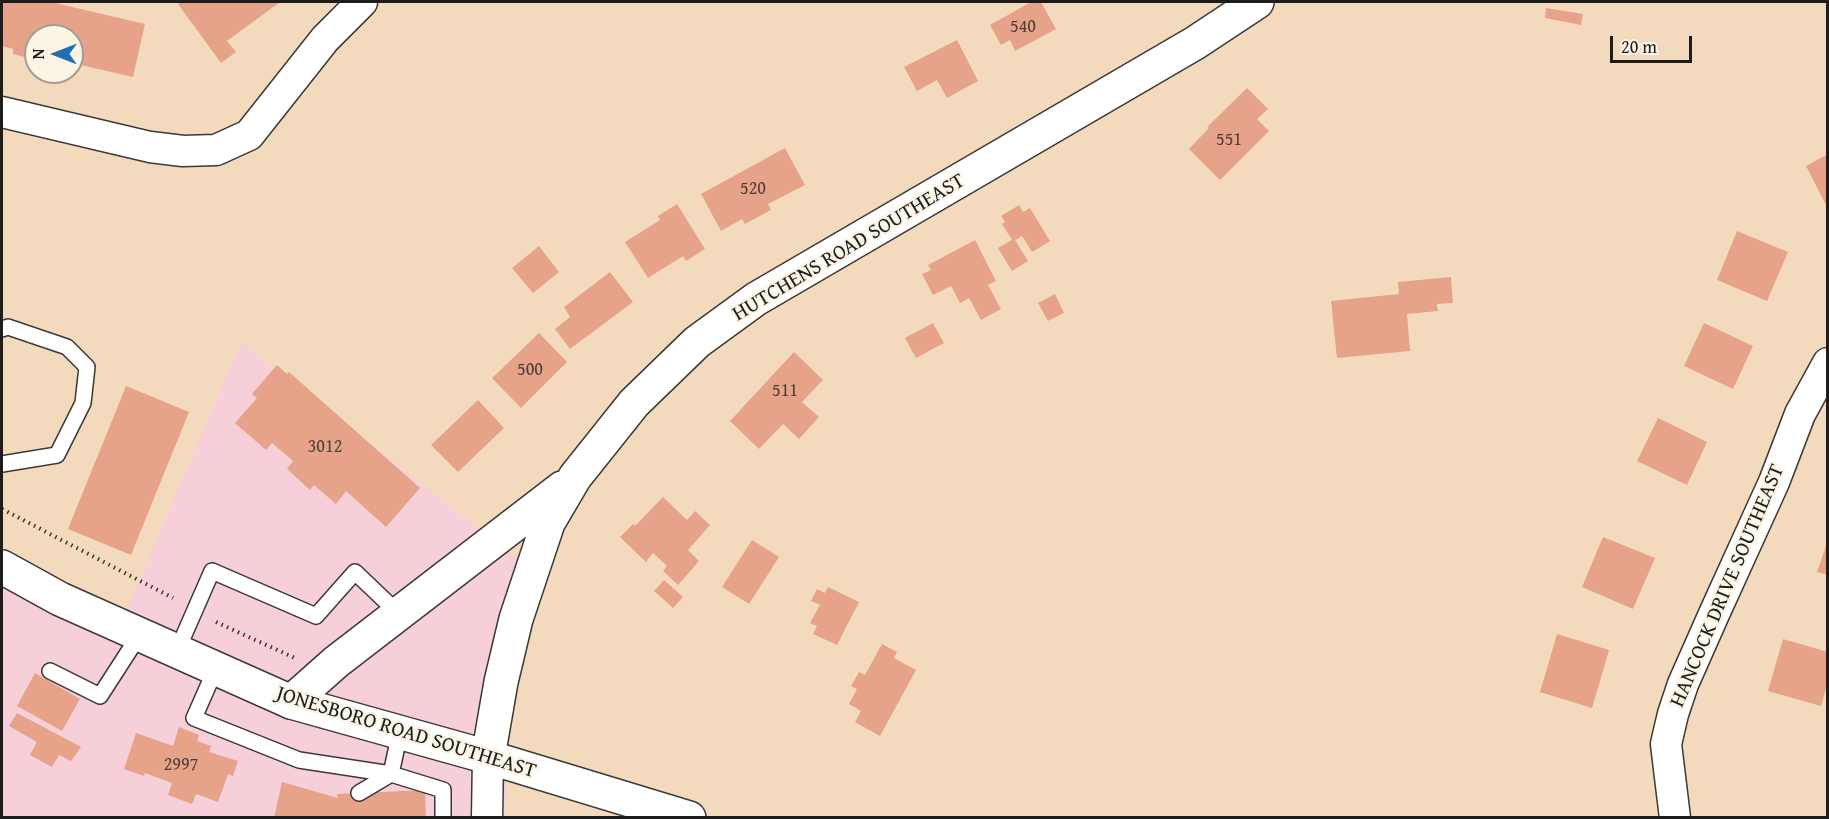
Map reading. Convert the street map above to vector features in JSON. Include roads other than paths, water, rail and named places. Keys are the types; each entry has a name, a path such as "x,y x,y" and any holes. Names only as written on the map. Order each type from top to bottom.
{"street":[{"path":"2,112 150,147 183,151 216,150 249,135 325,39 362,2"},
{"name":"HUTCHENS ROAD SOUTHEAST","path":"488,756 501,682 516,619 548,523 575,477 634,403 698,342 756,299 1195,44 1257,2"},
{"name":"HANCOCK DRIVE SOUTHEAST","path":"1675,818 1666,744 1683,684 1774,482 1800,414 1827,363"},
{"path":"291,702 336,662 575,477"},
{"name":"JONESBORO ROAD SOUTHEAST","path":"2,567 60,599 291,702 488,756 689,818"},
{"path":"487,818 488,756"}],"lane":[{"path":"2,329 8,327 67,346 87,367 83,403 57,455 2,464"},
{"path":"177,651 212,572 316,616 356,572 399,614"},
{"path":"50,671 100,696 140,634"},
{"path":"216,668 194,718 299,760 391,774 442,790 443,818"},
{"path":"359,793 391,774 400,732"},
{"path":"391,774 404,791"}]}
